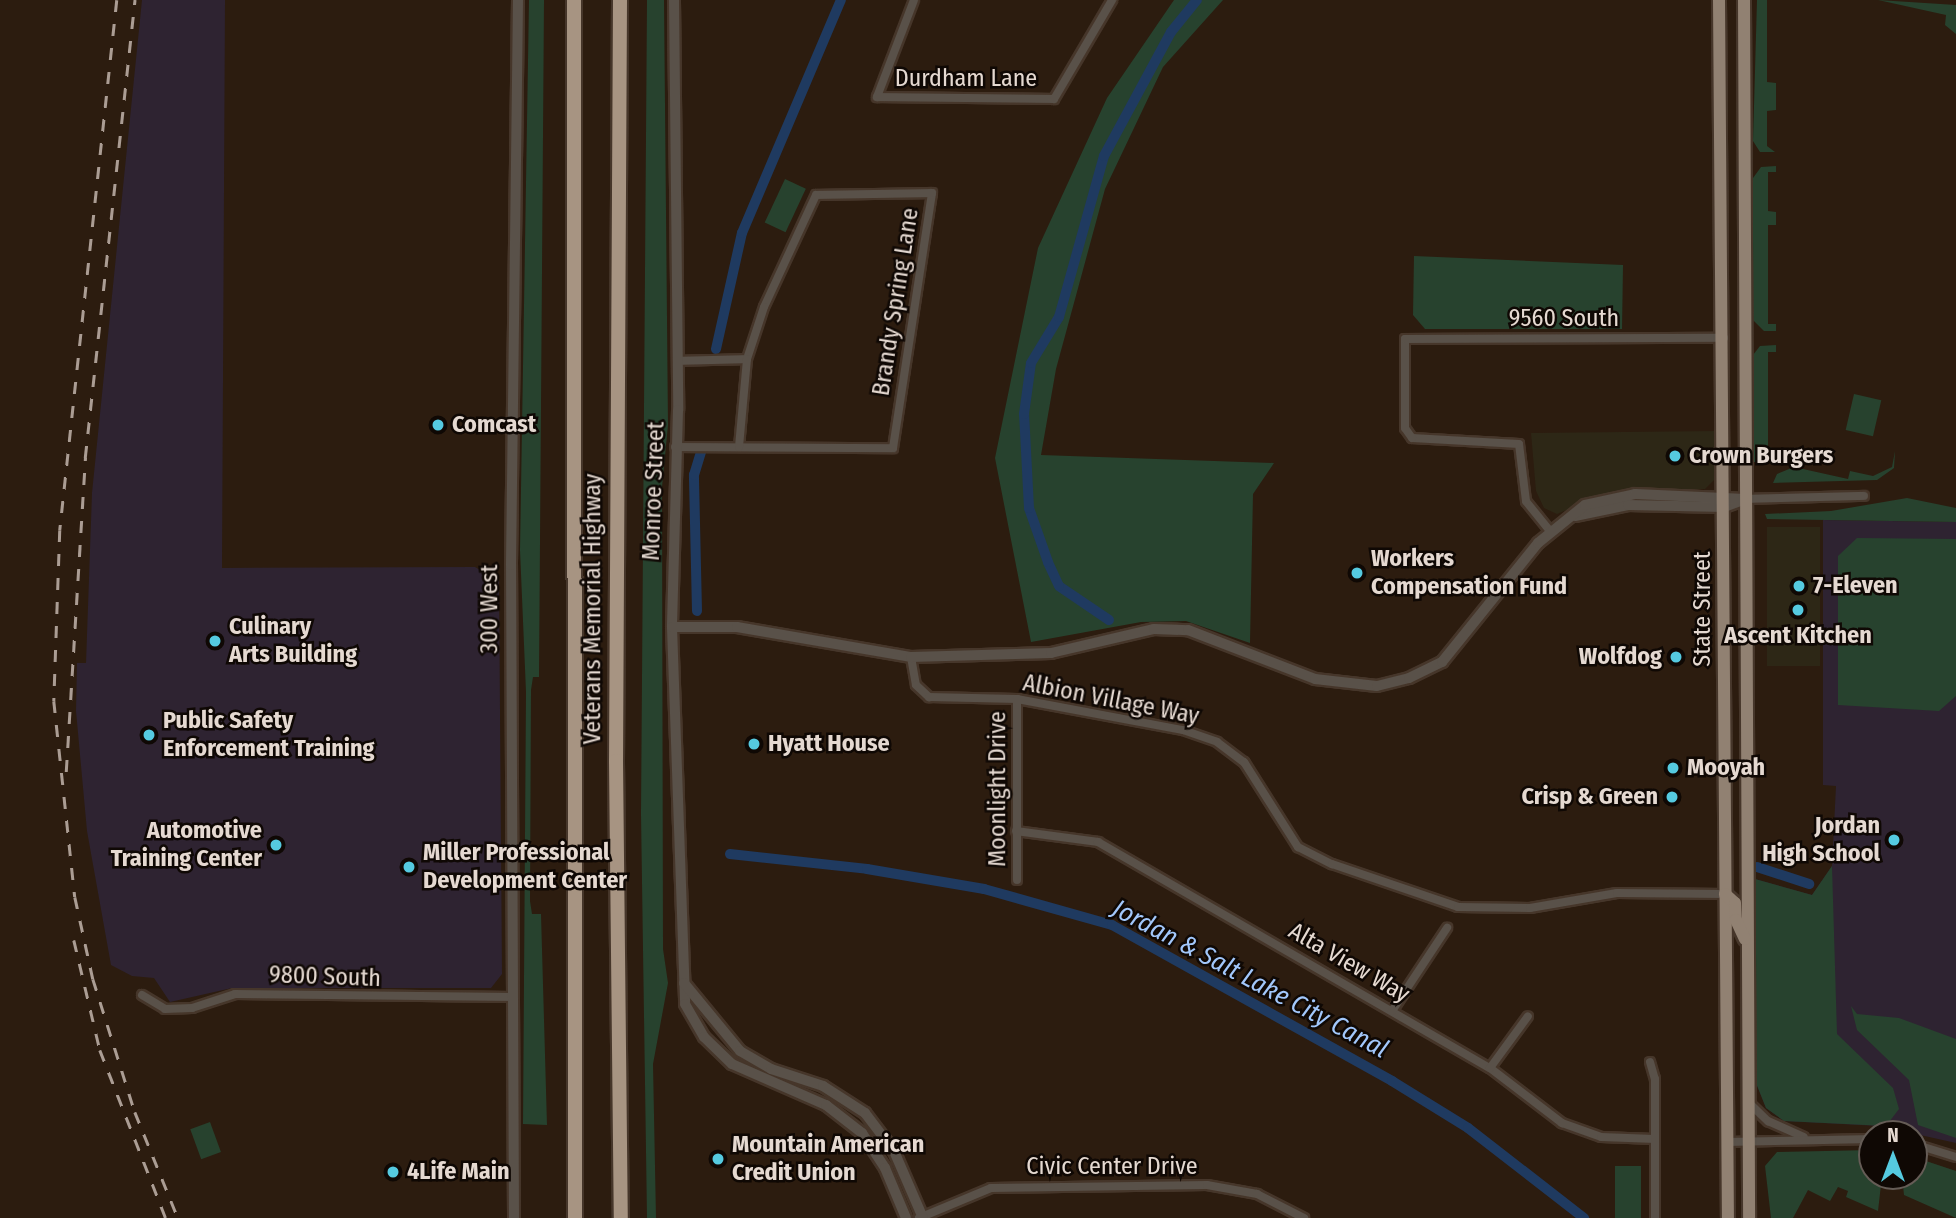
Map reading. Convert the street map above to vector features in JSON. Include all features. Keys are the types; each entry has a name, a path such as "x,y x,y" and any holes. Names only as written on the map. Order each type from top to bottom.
{"highway":[{"name":"Veterans Memorial Highway","path":"574,0 575,1218"},
{"name":"Veterans Memorial Highway","path":"620,0 616,533 621,1218"},
{"path":"621,78 626,0"}],"main road":[{"name":"State Street","path":"1719,0 1724,338 1728,1218"},
{"name":"State Street","path":"1744,0 1749,1218"},
{"path":"1725,894 1735,903 1736,920 1747,942"}],"street":[{"name":"300 West","path":"514,1218 511,565 519,0"},
{"name":"Monroe Street","path":"674,0 677,361 673,627 685,1004 693,1021 732,1064 826,1105 862,1133 885,1168 906,1218"},
{"name":"Durdham Lane","path":"914,0 877,97 1054,99 1112,0"},
{"name":"Brandy Spring Lane","path":"739,447 893,449 932,193 816,195 764,307 747,359"},
{"name":"9560 South","path":"1550,531 1526,501 1519,444 1412,438 1405,428 1405,339 1724,338"},
{"path":"675,447 739,447 747,359 677,361"},
{"path":"673,627 737,627 911,657 1051,653 1154,629 1188,630 1315,679 1377,686 1409,678 1442,662 1550,531 1586,505 1616,496 1724,501 1864,496"},
{"name":"Albion Village Way","path":"911,657 916,685 929,697 1017,699 1183,730 1217,742 1244,762 1298,847 1332,864 1458,907 1530,908 1601,894 1725,894"},
{"name":"Moonlight Drive","path":"1017,699 1017,880"},
{"name":"Alta View Way","path":"1016,831 1098,842 1490,1068 1562,1123 1601,1137 1655,1139"},
{"path":"1392,1011 1447,928"},
{"path":"684,983 740,1051 771,1069 823,1086 864,1113 894,1151 922,1217"},
{"name":"9800 South","path":"142,995 165,1009 192,1007 235,994 513,997"},
{"path":"1490,1068 1528,1016"},
{"path":"1650,1062 1655,1139 1655,1218"},
{"path":"1748,1100 1775,1126 1810,1139"},
{"path":"1727,1142 1858,1139"},
{"path":"1928,1148 1956,1157"},
{"name":"Civic Center Drive","path":"922,1217 991,1188 1207,1185 1256,1194 1304,1218"}],"shaded area":[{"path":"142,0 225,0 222,568 475,567 499,581 502,974 491,988 232,988 170,1002 154,978 132,976 111,965 87,831 76,711 77,663 86,663 92,493"},
{"path":"1716,431 1715,479 1705,489 1611,492 1557,514 1544,508 1536,491 1531,433"},
{"name":"Jordan High School","path":"1823,520 1956,522 1956,1143 1928,1137 1928,1120 1858,1120 1858,1125 1784,1121 1766,1108 1756,1083 1755,879 1812,895 1832,866 1836,786 1823,785"},
{"path":"1767,527 1820,527 1820,666 1767,666"}],"green space":[{"path":"529,0 544,0 539,677 533,677 531,690 530,901 532,914 541,914 547,1125 523,1124 526,692 520,550"},
{"path":"647,0 664,0 668,425 662,487 663,949 668,983 653,1064 656,1218 647,1218 641,814"},
{"path":"1174,0 1223,0 1163,67 1105,189 1056,369 1041,455 1274,463 1253,494 1250,643 1186,621 1141,622 1031,642 995,458 1038,248 1107,98"},
{"path":"1757,0 1767,0 1767,82 1776,83 1776,110 1767,111 1767,146 1775,152 1760,152 1753,141"},
{"path":"1878,0 1956,5 1956,34 1945,25 1946,15"},
{"path":"1776,166 1776,172 1768,172 1768,211 1776,212 1776,225 1768,225 1768,324 1776,324 1776,331 1764,331 1753,320 1753,178 1761,167"},
{"path":"785,179 806,189 786,232 765,223"},
{"path":"1414,256 1623,265 1622,329 1425,329 1413,315"},
{"path":"1776,345 1776,352 1768,352 1768,447 1777,449 1774,463 1754,462 1753,355 1760,346"},
{"path":"1854,394 1881,400 1873,436 1846,430"},
{"path":"1895,451 1894,468 1877,480 1773,483 1777,474 1794,467 1848,479 1850,471 1873,476 1892,467"},
{"path":"1907,498 1956,508 1956,522 1767,519 1765,514 1831,511"},
{"path":"1857,538 1956,539 1956,696 1939,711 1838,705 1838,556"},
{"path":"1832,866 1837,1034 1893,1088 1899,1109 1891,1120 1858,1120 1858,1125 1784,1121 1766,1108 1756,1083 1755,879 1812,895"},
{"path":"1851,1006 1857,1014 1899,1018 1956,1039 1956,1138 1928,1128 1928,1120 1917,1120 1909,1080 1857,1030"},
{"path":"210,1122 221,1152 201,1159 190,1129"},
{"path":"1858,1150 1858,1190 1880,1190 1878,1211 1846,1197 1848,1191 1838,1187 1830,1201 1808,1190 1793,1218 1771,1218 1765,1166 1777,1152"},
{"path":"1928,1162 1956,1171 1956,1218 1904,1195 1903,1190 1928,1190"},
{"path":"1615,1166 1641,1166 1641,1218 1615,1218"}],"waterway":[{"name":"Jordan & Salt Lake City Canal","path":"716,349 742,233 841,0"},
{"path":"1109,620 1059,586 1029,508 1024,414 1031,363 1059,317 1104,156 1171,32 1197,0"},
{"name":"Jordan & Salt Lake City Canal","path":"697,611 694,475 701,452"},
{"name":"Jordan & Salt Lake City Canal","path":"730,854 867,869 984,889 1112,925 1392,1081 1468,1128 1584,1218"},
{"path":"1757,867 1809,884"}],"railway":[{"path":"117,0 60,530 54,701 75,897 93,979 135,1112 178,1218"},
{"path":"66,772 85,458 135,0"},
{"path":"74,940 100,1050 166,1218"}],"place":[{"name":"Comcast","path":"438,425"},
{"name":"Crown Burgers","path":"1675,456"},
{"name":"Workers Compensation Fund","path":"1357,573"},
{"name":"7-Eleven","path":"1799,586"},
{"name":"Ascent Kitchen","path":"1798,610"},
{"name":"Culinary Arts Building","path":"215,641"},
{"name":"Wolfdog","path":"1676,657"},
{"name":"Public Safety Enforcement Training","path":"149,735"},
{"name":"Hyatt House","path":"754,744"},
{"name":"Mooyah","path":"1673,768"},
{"name":"Crisp & Green","path":"1672,797"},
{"name":"Jordan High School","path":"1894,840"},
{"name":"Automotive Training Center","path":"276,845"},
{"name":"Miller Professional Development Center","path":"409,867"},
{"name":"Mountain American Credit Union","path":"718,1159"},
{"name":"4Life Main","path":"393,1172"}]}
